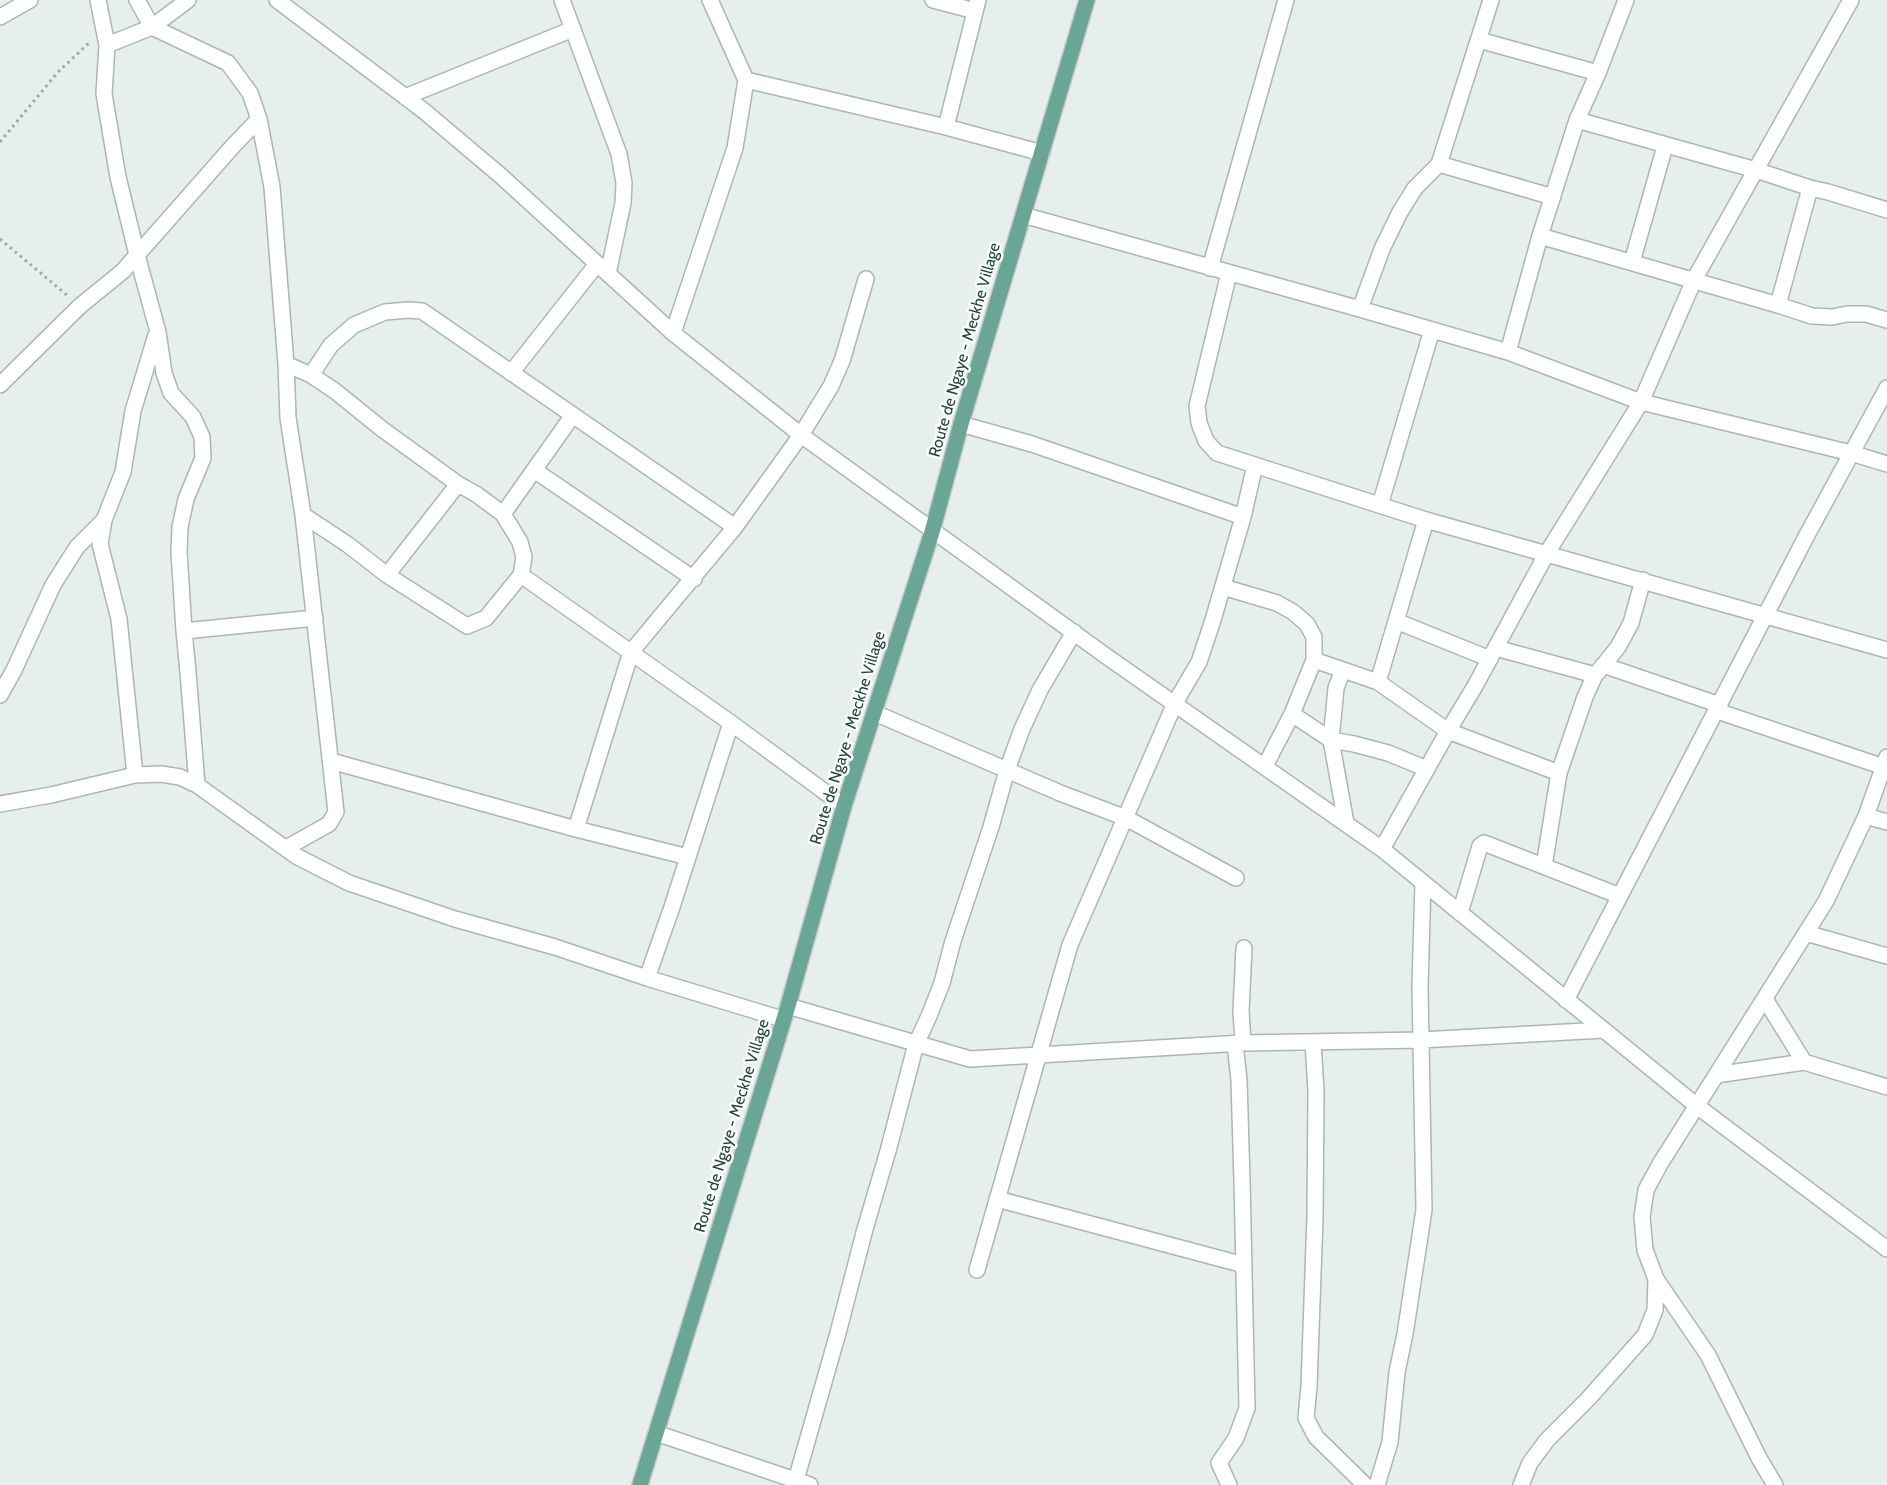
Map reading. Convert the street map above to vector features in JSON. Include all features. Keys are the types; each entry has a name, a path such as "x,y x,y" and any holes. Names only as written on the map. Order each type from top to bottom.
{"main road":[{"name":"Route de Ngaye - Meckhe Village","path":"640,1485 785,1013 844,806 932,532 961,424 1087,0"}],"street":[{"path":"0,17 30,0"},
{"path":"98,0 106,45 104,94 118,177 158,332 164,373 171,393 193,417 202,436 203,458 186,499 180,527 184,631 197,785"},
{"path":"137,0 152,27 228,63 250,93 259,119 272,187 286,364 288,418 304,515 336,812 329,824 286,848"},
{"path":"106,45 152,27 188,0"},
{"path":"276,0 405,97 502,176 672,333 801,434 932,532 1382,849 1696,1106 1887,1249"},
{"path":"562,0 619,154 624,183 623,203 608,274"},
{"path":"672,333 735,148 746,80 710,0"},
{"path":"933,0 976,6 946,127"},
{"path":"1210,268 1286,0"},
{"path":"1360,309 1382,249 1400,212 1415,188 1440,164 1491,0"},
{"path":"1508,352 1540,236 1577,120 1598,73 1626,0"},
{"path":"1382,849 1493,654 1547,554 1641,402 1694,280 1851,0"},
{"path":"405,97 572,29"},
{"path":"1479,40 1598,73"},
{"path":"746,80 946,127 1042,153"},
{"path":"0,385 80,306 123,271 259,119"},
{"path":"1577,120 1756,170 1887,210"},
{"path":"1632,262 1665,146"},
{"path":"1440,164 1553,196"},
{"path":"1778,305 1810,188"},
{"path":"1023,215 1508,352 1641,402 1851,453 1887,464"},
{"path":"1540,236 1812,316 1832,318 1847,314 1866,314 1887,320"},
{"path":"511,373 597,264"},
{"path":"1229,273 1197,406 1199,424 1206,441 1216,454 1426,520 1887,650"},
{"path":"576,829 632,652 735,527 801,434 831,386 842,361 866,279"},
{"path":"311,375 331,346 354,325 385,312 422,311 735,527"},
{"path":"1380,505 1432,330"},
{"path":"135,775 119,619 100,544 104,520 123,472 133,411 158,332"},
{"path":"286,364 311,375 458,484 476,494 503,514 520,542 524,557 521,575 486,618 467,626 387,575 347,544 304,515"},
{"path":"1566,1000 1851,453 1887,388"},
{"path":"503,514 574,415"},
{"path":"961,424 1032,444 1243,517"},
{"path":"977,1270 1070,945 1175,703 1199,662 1243,517 1255,466"},
{"path":"534,470 694,579"},
{"path":"387,575 458,484"},
{"path":"0,695 14,670 53,585 77,547 104,520"},
{"path":"1378,682 1426,520"},
{"path":"521,575 632,652 844,806"},
{"path":"1544,866 1559,772 1585,697 1599,670 1618,647 1631,624 1643,580"},
{"path":"1223,587 1277,604 1293,612 1307,624 1314,637 1314,660 1292,714 1265,766"},
{"path":"184,631 315,618"},
{"path":"1396,620 1493,654 1599,670 1885,762 1866,816 1826,900 1696,1106 1646,1190 1642,1217 1645,1250 1656,1278 1708,1355 1759,1458 1776,1485"},
{"path":"656,1433 803,1483 838,1333 916,1044 942,983 953,941 991,826 1006,770 1040,690 1074,632"},
{"path":"1314,660 1378,682 1448,731 1559,772"},
{"path":"1343,670 1336,688 1331,740 1346,824"},
{"path":"874,713 1060,793 1126,818 1236,878"},
{"path":"1292,714 1331,740 1388,753 1427,769"},
{"path":"647,978 731,723"},
{"path":"331,762 688,858"},
{"path":"0,804 51,795 135,775 161,774 180,777 197,785 296,856 349,883 456,919 555,947 647,978 970,1059 1239,1044 1422,1040 1604,1030"},
{"path":"1866,816 1887,822"},
{"path":"1460,913 1480,846 1484,843 1620,896"},
{"path":"1377,1485 1390,1442 1397,1372 1405,1334 1424,1210 1420,986 1423,883"},
{"path":"1806,933 1887,956"},
{"path":"1229,1485 1219,1463 1236,1438 1247,1408 1239,1080 1244,948"},
{"path":"1765,999 1804,1062"},
{"path":"1313,1042 1316,1091 1315,1217 1309,1386 1306,1418 1316,1437 1365,1485"},
{"path":"1716,1075 1804,1062 1887,1087"},
{"path":"997,1199 1244,1265"},
{"path":"1521,1485 1530,1463 1547,1440 1588,1399 1645,1335 1655,1310 1656,1278"}],"path":[{"path":"0,142 58,72 103,30"},
{"path":"0,239 80,306"}]}
